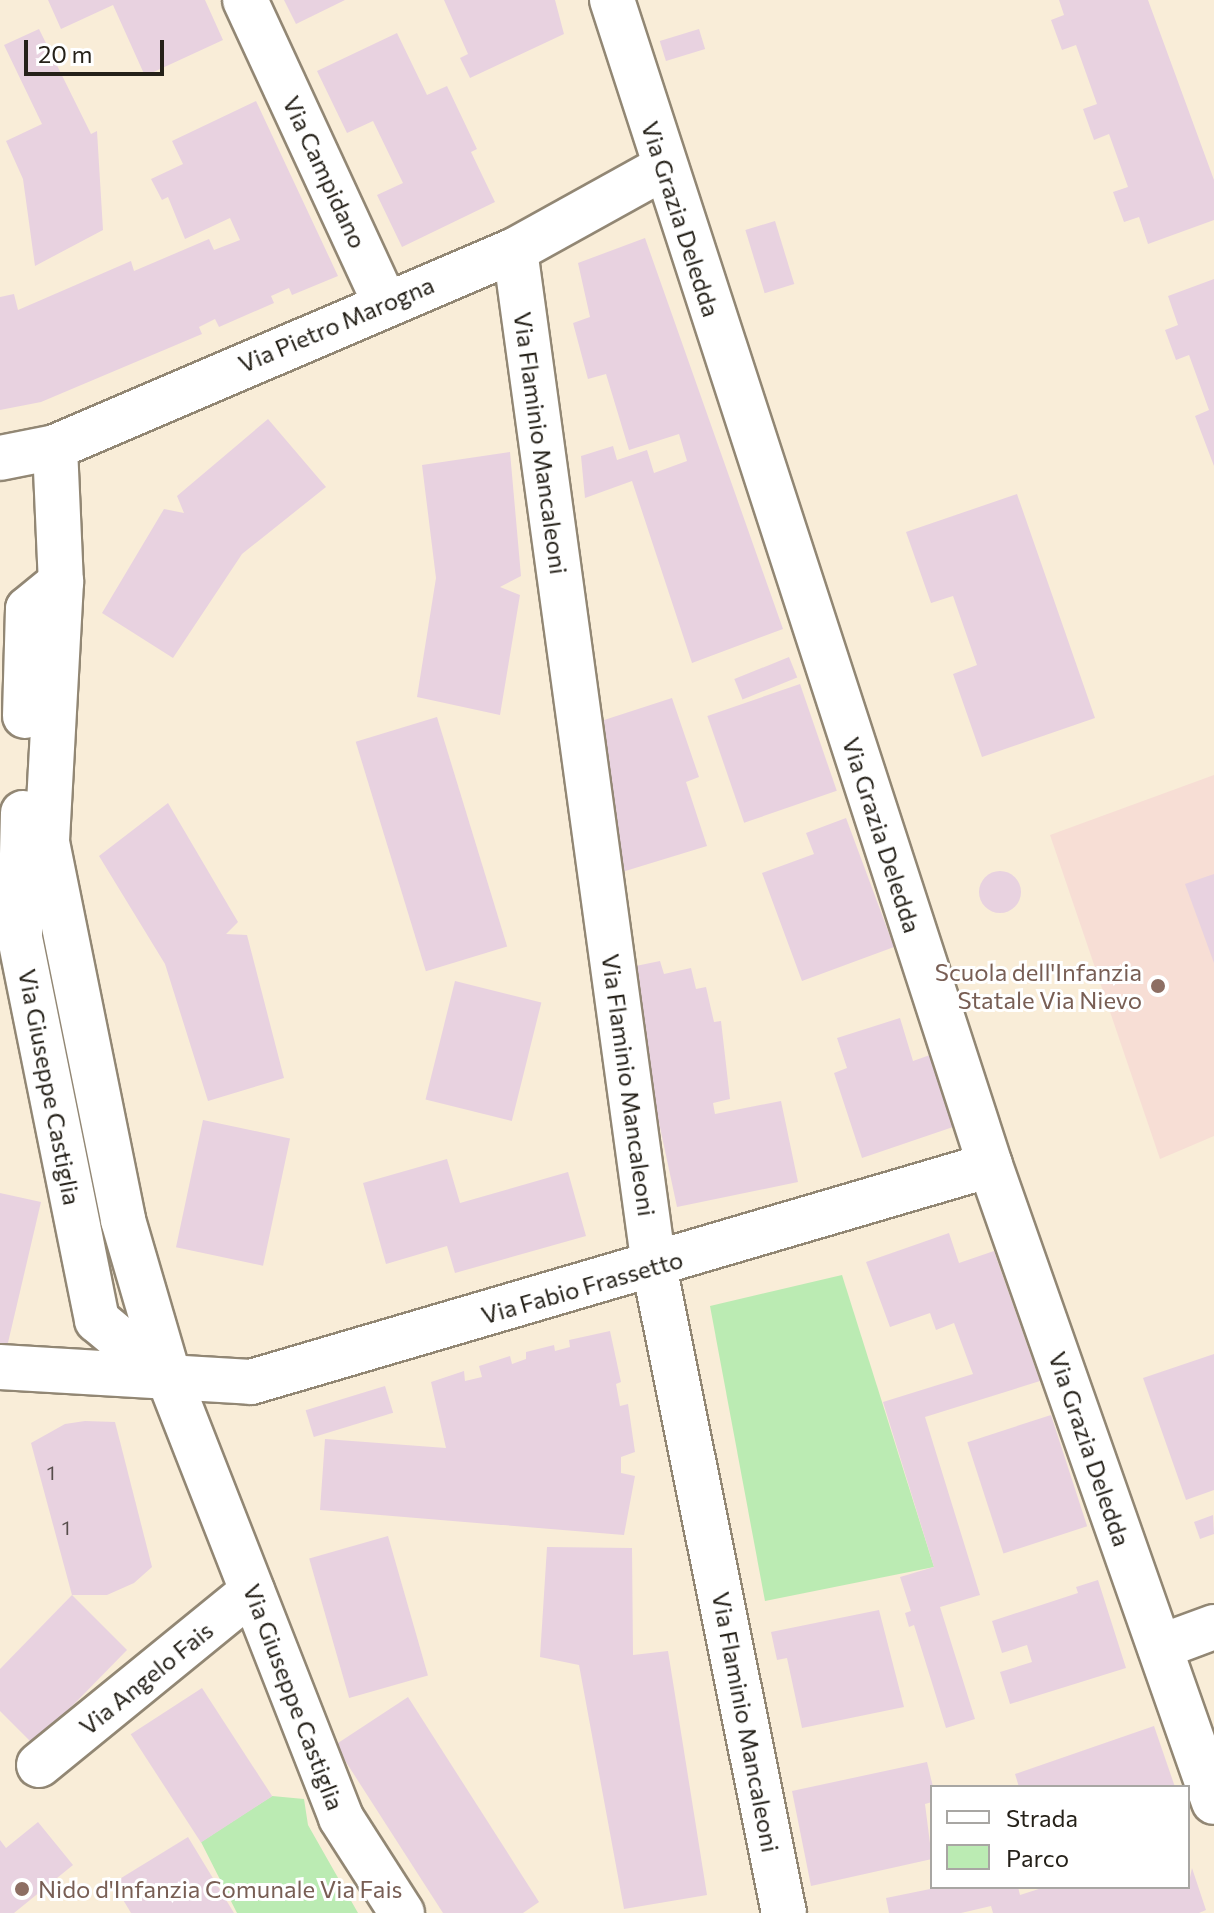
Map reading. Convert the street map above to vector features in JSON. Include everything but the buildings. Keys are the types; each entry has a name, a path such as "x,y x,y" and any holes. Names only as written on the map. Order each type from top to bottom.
{"street":[{"name":"Via Campidano","path":"245,0 384,301"},
{"name":"Via Grazia Deledda","path":"612,0 663,168 990,1165 1214,1802"},
{"name":"Via Pietro Marogna","path":"0,458 55,447 384,301 515,250 663,168"},
{"name":"Via Flaminio Mancaleoni","path":"515,250 654,1266 784,1913"},
{"name":"Via Giuseppe Castiglia","path":"55,447 61,582 47,842 123,1220 170,1381 341,1818 402,1913"},
{"name":"Via Fabio Frassetto","path":"0,1367 170,1381 251,1382 990,1165"},
{"name":"Via Angelo Fais","path":"39,1765 252,1591"},
{"path":"1160,1647 1214,1627"}],"shaded area":[{"name":"Scuola dell'Infanzia Statale Via Nievo","path":"1214,775 1214,1136 1160,1159 1050,835"}],"green space":[{"path":"842,1275 934,1567 765,1601 710,1306"},
{"path":"272,1796 304,1799 308,1825 358,1913 237,1913 201,1842"}],"place":[{"name":"Scuola dell'Infanzia Statale Via Nievo","path":"1158,986"},
{"name":"Nido d'Infanzia Comunale Via Fais","path":"22,1889"}]}
